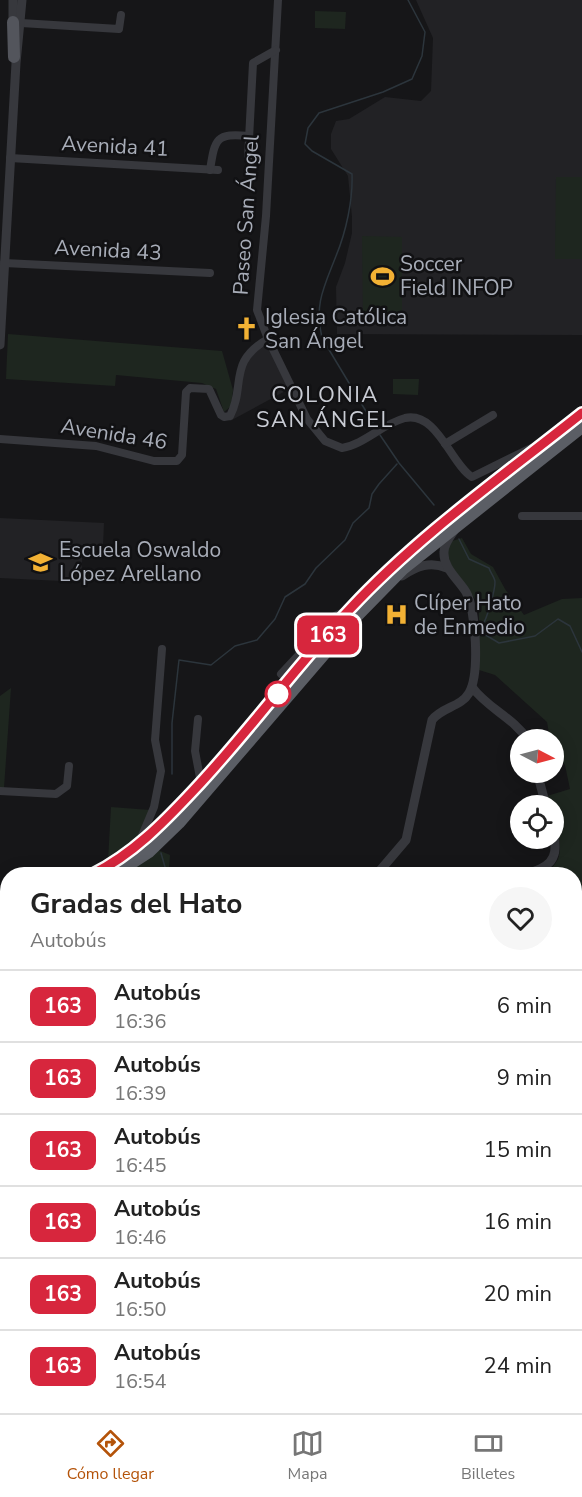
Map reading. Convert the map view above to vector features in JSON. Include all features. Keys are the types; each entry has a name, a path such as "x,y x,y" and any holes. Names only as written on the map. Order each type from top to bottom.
{"highway":[{"path":"104,867 138,845 201,783 349,610 396,562 582,413"},
{"path":"126,867 149,852 179,823 357,616 403,569 582,427"}],"main road":[{"path":"15,60 17,23"}],"street":[{"path":"0,345 4,200 10,158 15,60 13,0"},
{"path":"22,0 17,23 119,29 122,15"},
{"name":"Paseo San Ángel","path":"278,0 266,216 257,310 268,339 307,419 325,441 342,448 406,418 420,420 428,424 445,444 464,472 472,477 478,476 486,490"},
{"path":"248,158 253,63 276,50"},
{"name":"Avenida 41","path":"10,158 214,170 214,146 219,138 230,134 249,136"},
{"name":"Avenida 43","path":"4,262 210,273"},
{"name":"Avenida 46","path":"0,439 96,446 154,461 177,461 182,455 186,392 190,388 209,389 221,415 230,416 244,363 255,347 268,339"},
{"path":"445,444 494,415"},
{"path":"478,476 553,436"},
{"path":"522,516 582,516"},
{"path":"383,867 406,840 432,720 437,714 464,700 472,687 474,618 467,594 447,568 444,549 457,526"},
{"path":"384,588 416,567 434,564 447,568"},
{"path":"281,674 335,616 349,610"},
{"path":"138,845 159,790 161,759 155,740 162,649"},
{"path":"472,687 482,702 517,729"},
{"path":"457,705 482,702"},
{"path":"198,719 195,751 201,783"},
{"path":"0,791 56,794 67,786 69,766"},
{"path":"545,867 550,865 555,857 555,849"}],"shaded area":[{"path":"416,0 582,0 582,335 337,334 336,287 345,263 352,233 352,217 348,176 331,149 331,134 336,121 349,119 385,97 421,101 431,91 433,38"},
{"path":"315,11 346,12 345,29 315,28"},
{"path":"556,177 582,177 582,259 555,259"},
{"name":"Soccer Field INFOP","path":"362,236 402,237 402,316 363,316"},
{"path":"8,334 222,351 233,390 231,406 224,412 216,389 202,383 116,375 115,386 6,379"},
{"path":"266,342 289,389 230,421 228,418 245,363"},
{"path":"393,379 419,379 418,395 393,394"},
{"name":"Escuela Oswaldo López Arellano","path":"0,518 104,523 103,546 83,544 81,582 0,578"},
{"path":"462,538 471,554 493,567 505,589 524,615 562,599 582,598 582,867 551,867 557,862 560,849 564,849 564,795 550,795 570,789 564,764 564,729 548,729 547,722 495,675 479,670 479,605 451,565 447,551 452,541"},
{"path":"11,688 4,788 0,788 0,696"},
{"path":"111,807 150,810 137,842 108,861"},
{"path":"158,850 170,855 169,867 135,867"}],"waterway":[{"path":"376,428 322,338 320,326 322,296 346,226 352,174 312,151 305,144 308,128 319,113 383,92 412,79 422,56 425,32 408,0"},
{"path":"380,435 399,463 434,505"},
{"path":"172,774 172,723 179,660 211,665 235,646 257,640 275,619 285,597 305,584 316,568 345,540 353,523 369,508 372,494 397,464"},
{"path":"459,539 469,559 489,568 495,580 494,592 482,626 484,634 499,643 535,636 558,619 570,626 582,652"},
{"path":"161,853 165,867"}],"bus line":[{"name":"163","path":"107,867 138,845 165,821 210,773 349,610 396,562 582,413"}],"place":[{"name":"Soccer Field INFOP","path":"382,276"},
{"name":"Iglesia Católica San Ángel","path":"247,329"},
{"name":"Escuela Oswaldo López Arellano","path":"41,562"},
{"name":"Clíper Hato de Enmedio","path":"396,615"}],"district":[{"name":"COLONIA SAN ÁNGEL","path":"325,407"}]}
